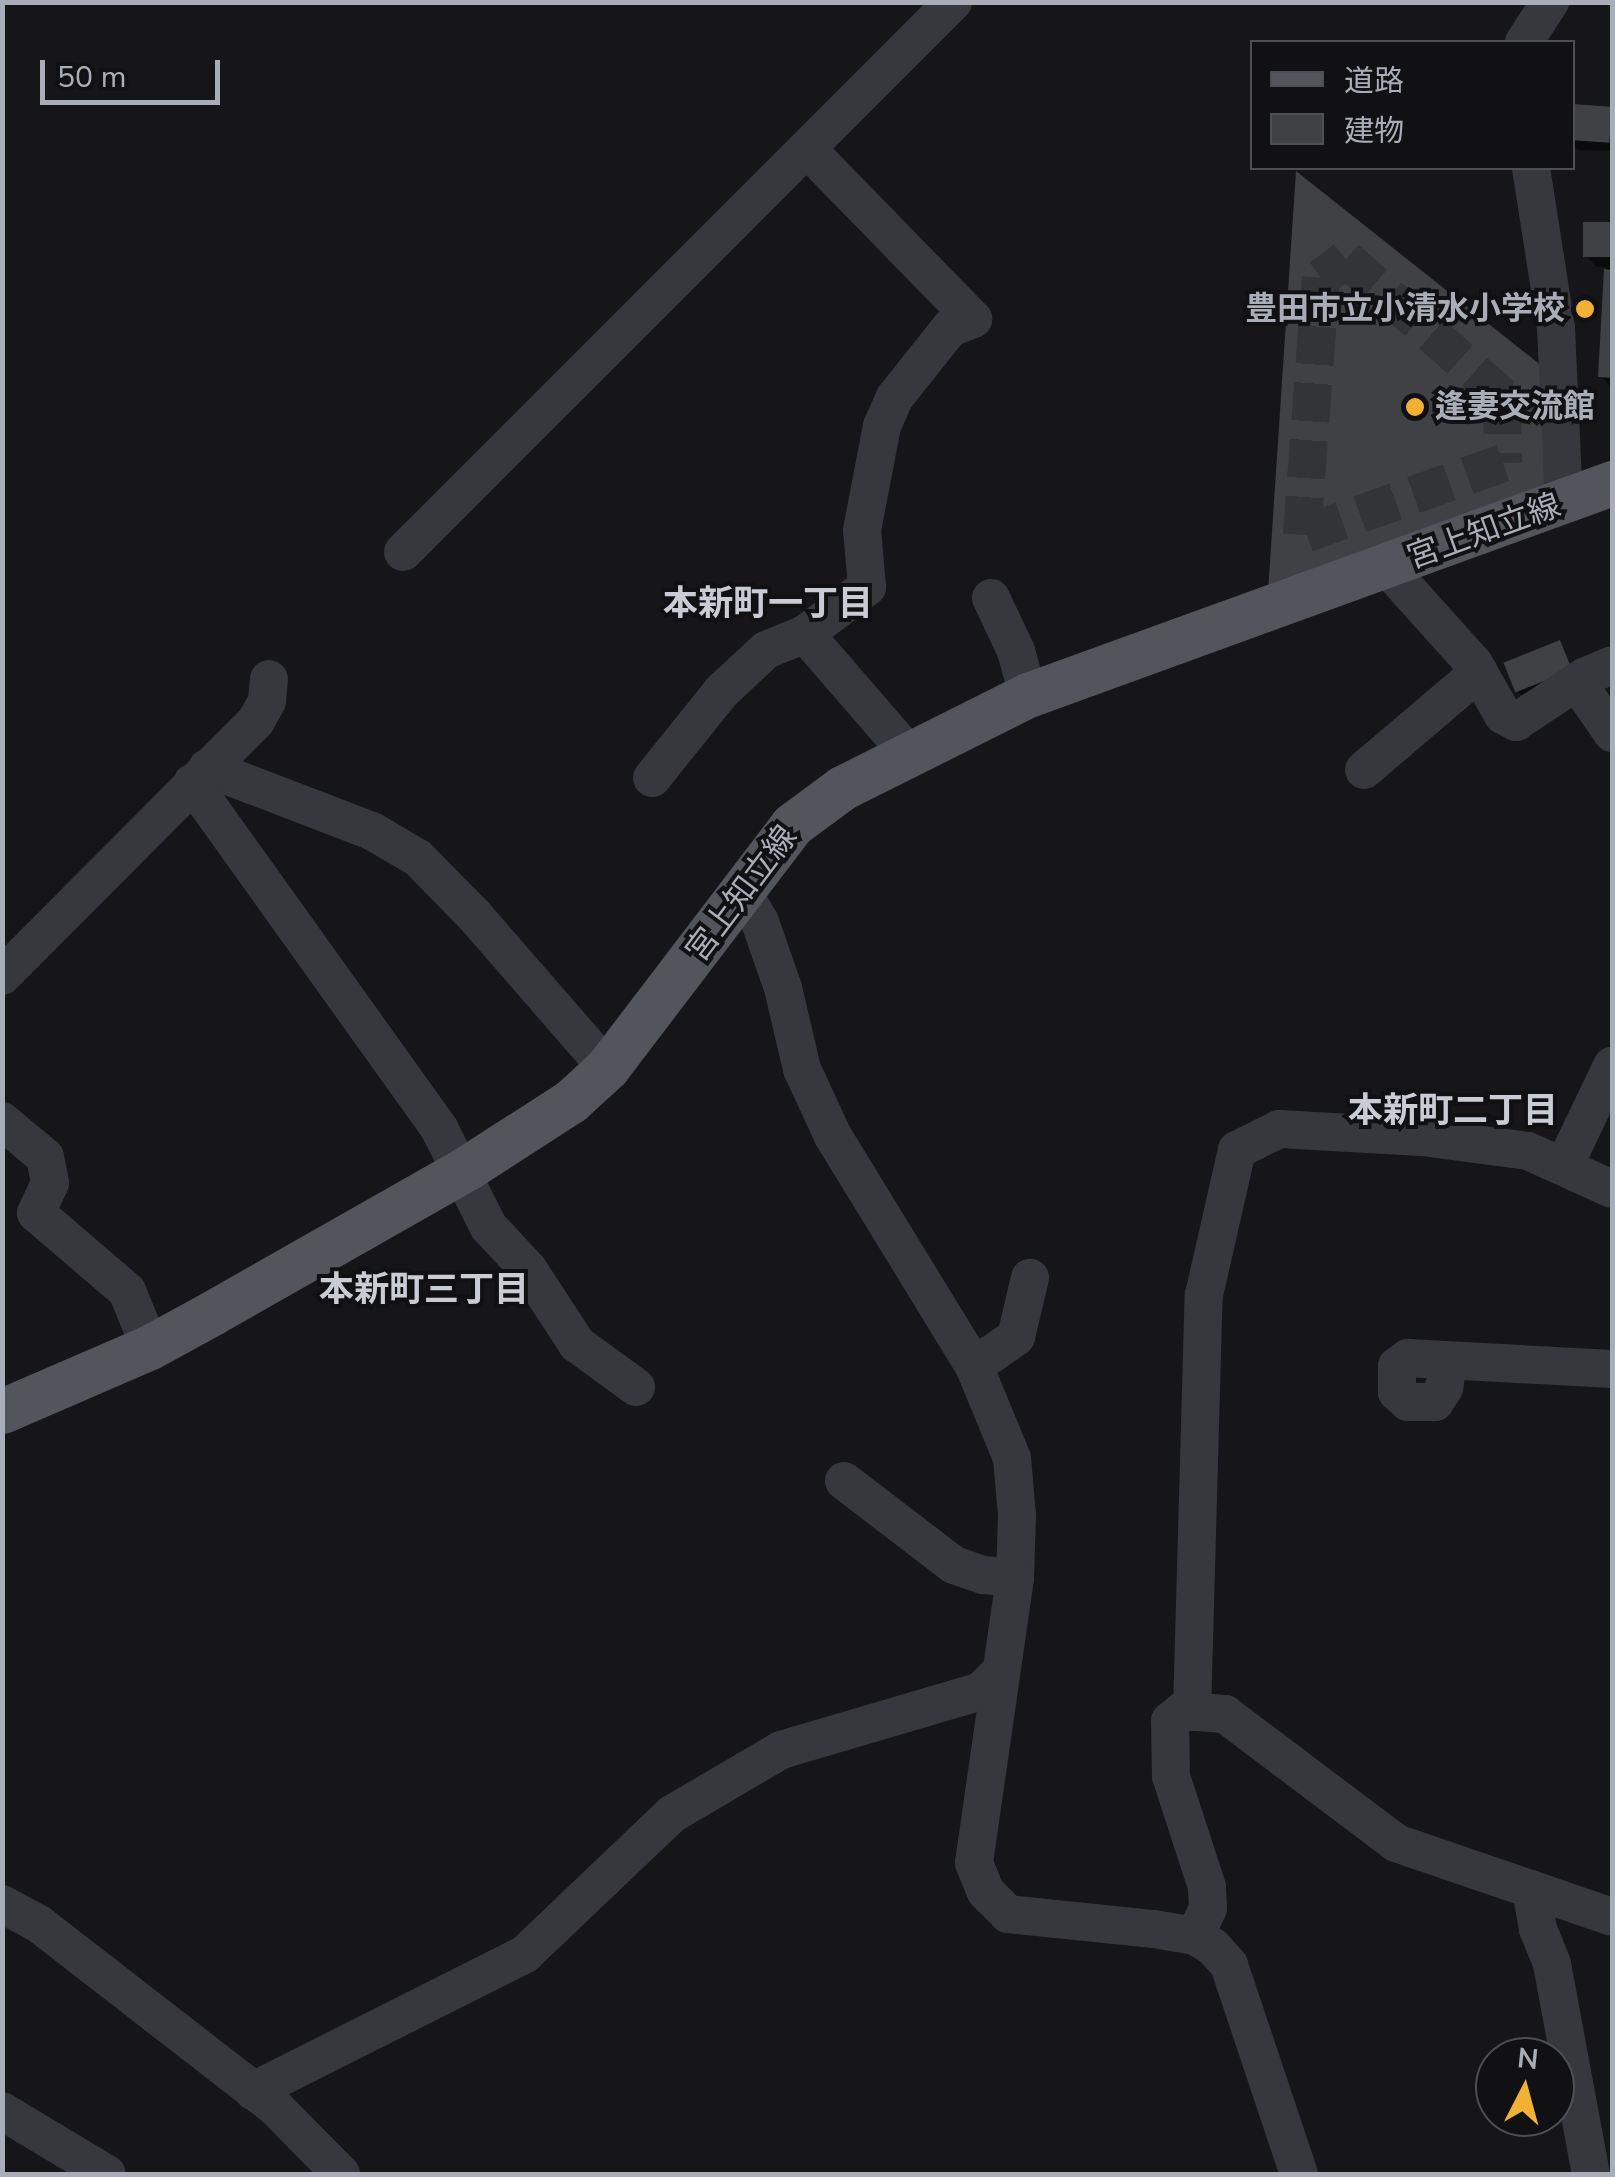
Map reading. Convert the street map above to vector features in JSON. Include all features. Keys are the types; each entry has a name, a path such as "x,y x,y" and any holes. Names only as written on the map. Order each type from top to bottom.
{"main road":[{"name":"宮上知立線","path":"2,1412 150,1347 461,1170 570,1101 607,1068 741,888 802,816 842,788 1028,695 1612,483"}],"street":[{"path":"403,552 953,2"},
{"path":"1525,40 1550,2"},
{"path":"652,778 722,691 766,650 804,634 867,587 862,530 882,426 896,397 950,328 973,319 808,150"},
{"path":"1531,170 1556,328 1557,440 1564,503"},
{"path":"1387,567 1479,672 1503,715 1516,722 1577,682 1612,665"},
{"path":"990,598 1016,651 1028,695"},
{"path":"804,634 909,754"},
{"path":"1364,770 1479,672"},
{"path":"2,976 256,721 268,701 270,680"},
{"path":"1577,682 1612,733"},
{"path":"199,775 372,831 418,858 461,900 607,1068"},
{"path":"199,775 439,1128 488,1226 528,1269 577,1344 636,1387"},
{"path":"741,888 774,958 802,1070 833,1136 974,1366 1012,1458 1016,1578 974,1862 986,1892 1008,1914 1195,1936 1213,1946 1229,1966 1299,2174"},
{"path":"1566,1164 1612,1066"},
{"path":"2,1121 45,1157 50,1183 36,1214 126,1291 150,1347"},
{"path":"1192,1712 1204,1295 1236,1150 1279,1129 1422,1138 1528,1152 1566,1164 1612,1189"},
{"path":"974,1366 1016,1336 1030,1278"},
{"path":"1448,1360 1612,1369"},
{"path":"844,1481 954,1565 983,1575 1016,1578"},
{"path":"253,2092 525,1954 672,1814 781,1750 981,1691 1001,1671"},
{"path":"1195,1936 1208,1908 1207,1887 1171,1776 1170,1721 1182,1711 1225,1714 1396,1843 1612,1917"},
{"path":"1531,1889 1538,1929 1552,1964 1591,2174"},
{"path":"2,1904 38,1924 253,2092 317,2146 341,2174"},
{"path":"2,2111 106,2174"}],"building":[{"path":"1575,104 1612,107 1609,143 1575,140"},
{"name":"逢妻交流館","path":"1296,171 1552,374 1547,487 1268,592"},
{"path":"1583,222 1612,222 1612,257 1583,257"},
{"path":"1604,269 1612,270 1612,378 1598,377"},
{"path":"1560,640 1572,670 1515,693 1503,663"}],"tunnel":[{"path":"1346,259 1502,396 1503,463 1302,535 1321,278 1346,259"}],"place":[{"name":"豊田市立小清水小学校","path":"1585,309"},
{"name":"逢妻交流館","path":"1415,407"}],"district":[{"name":"本新町一丁目","path":"768,604"},
{"name":"本新町二丁目","path":"1453,1111"},
{"name":"本新町三丁目","path":"424,1290"}]}
